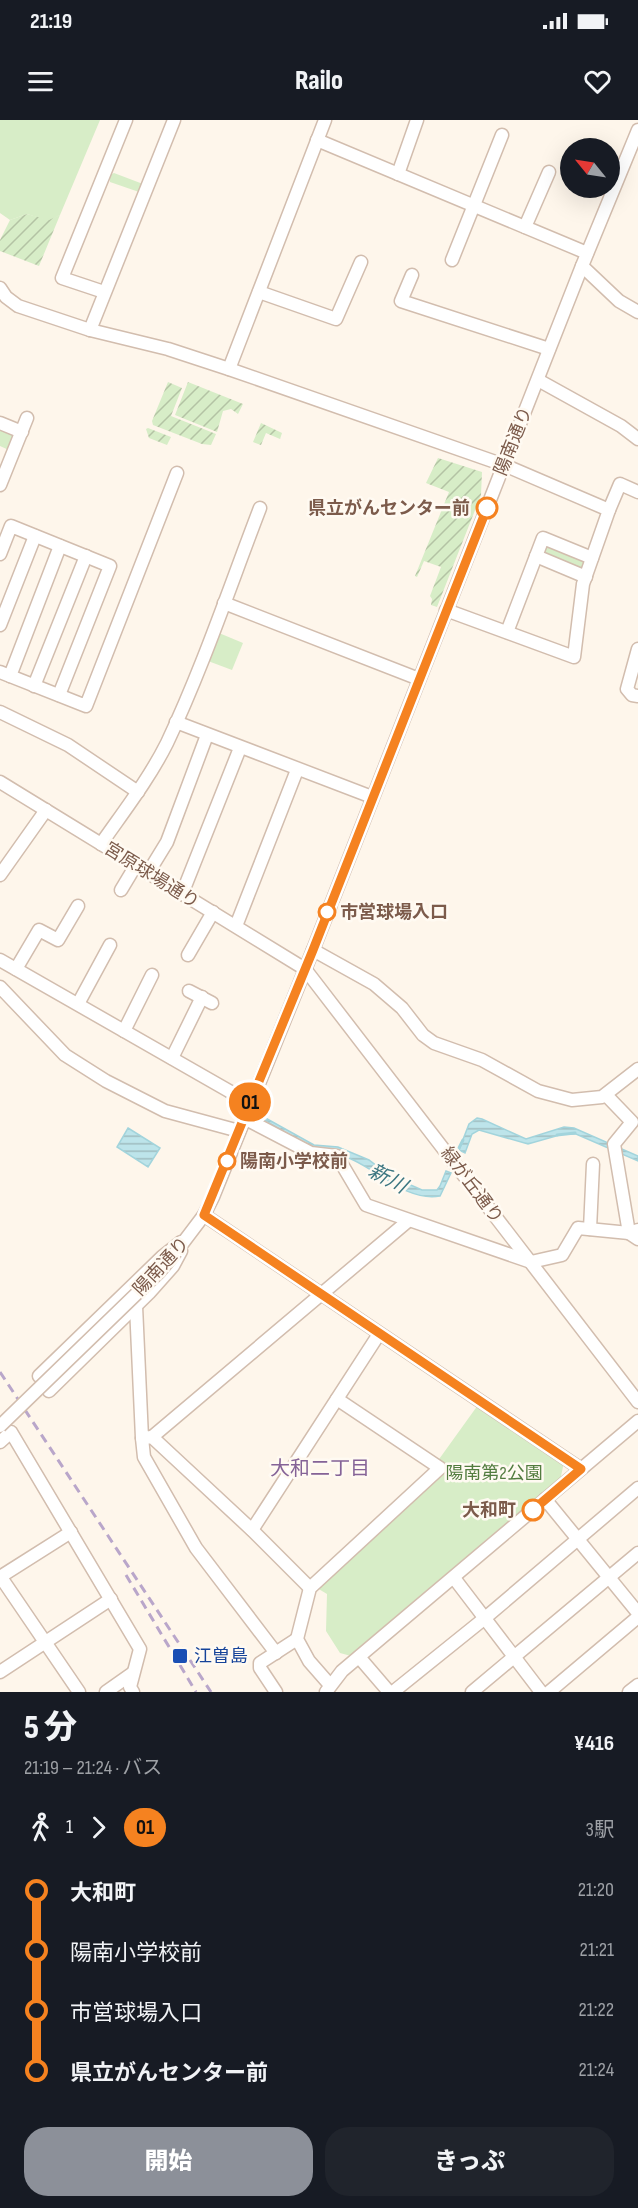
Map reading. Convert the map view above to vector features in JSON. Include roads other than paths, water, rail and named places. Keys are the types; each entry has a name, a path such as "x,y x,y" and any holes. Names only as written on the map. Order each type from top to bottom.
{"street":[{"path":"104,292 62,278 126,120"},
{"path":"90,330 174,120"},
{"path":"229,369 325,120"},
{"path":"398,174 417,120"},
{"name":"陽南通り","path":"0,1426 160,1271 204,1215 313,950 549,349 638,130"},
{"path":"452,260 502,135"},
{"path":"317,140 588,252"},
{"path":"525,227 549,172"},
{"path":"258,292 336,319 360,262"},
{"path":"582,266 619,301 638,312"},
{"path":"412,275 401,301 549,349"},
{"path":"0,288 16,305 90,330 168,349 229,369 504,465 609,510"},
{"path":"538,380 621,426 638,439"},
{"path":"0,485 27,418"},
{"path":"0,423 22,432"},
{"path":"60,546 3,675 86,706 177,473"},
{"path":"446,610 574,657 583,584 609,510 620,484 638,492"},
{"path":"101,844 153,769 176,722 260,508"},
{"path":"0,554 11,526 110,566 59,696"},
{"path":"0,625 35,536"},
{"path":"507,632 543,538 592,558"},
{"path":"34,686 86,556"},
{"path":"536,556 586,577"},
{"path":"224,603 419,679"},
{"path":"638,649 627,689 632,695 638,696"},
{"path":"0,712 68,745 138,792"},
{"path":"176,722 372,797"},
{"path":"148,873 167,842 207,735"},
{"path":"182,894 240,748"},
{"path":"236,926 297,770"},
{"name":"宮原球場通り","path":"0,782 305,969"},
{"path":"0,875 6,858 46,810"},
{"path":"121,890 136,865"},
{"path":"16,969 39,930 58,940 78,906"},
{"path":"188,955 213,912"},
{"path":"78,1005 110,945"},
{"path":"313,950 375,984 402,1008 423,1035 434,1043 482,1060 538,1091 572,1100 602,1097 638,1069"},
{"path":"0,960 250,1103"},
{"name":"緑が丘通り","path":"305,969 638,1402"},
{"path":"124,1031 152,975"},
{"path":"0,987 65,1055 106,1081 165,1111 239,1131"},
{"path":"172,1058 207,1000 189,991"},
{"path":"244,1118 311,1153 337,1156 366,1205 531,1262 562,1255 578,1228 635,1234 614,1144 632,1122 606,1095"},
{"path":"590,1229 593,1164"},
{"path":"204,1215 581,1469"},
{"path":"147,1437 408,1221"},
{"path":"49,1391 136,1306 173,1266 191,1234"},
{"path":"39,1376 162,1257 191,1234"},
{"path":"136,1306 147,1437 144,1457 196,1548 276,1653"},
{"path":"252,1530 379,1334"},
{"path":"276,1692 260,1668 260,1663 297,1639 310,1588 440,1468 338,1399"},
{"path":"297,1639 328,1689 359,1657 638,1421"},
{"path":"0,1442 11,1432 140,1648 130,1687 134,1692"},
{"path":"147,1437 252,1530 310,1588"},
{"path":"393,1692 485,1618 638,1488"},
{"path":"546,1499 638,1615 549,1692"},
{"path":"71,1532 0,1576 79,1692"},
{"path":"472,1692 638,1553"},
{"path":"454,1578 541,1692"},
{"path":"0,1672 111,1599"},
{"path":"359,1657 388,1692"},
{"path":"106,1692 133,1673"},
{"path":"629,1692 638,1685"}],"water":[{"path":"260,1115 314,1145 338,1147 369,1160 390,1176 422,1190 437,1190 446,1171 451,1173 440,1196 414,1194 344,1156 344,1153 311,1147 258,1117"},
{"path":"477,1118 526,1139 564,1127 574,1128 638,1156 638,1161 576,1134 563,1134 528,1144 479,1130 472,1134 465,1153 459,1150 469,1124"},
{"path":"128,1128 160,1148 148,1167 117,1147"}],"waterway":[{"name":"新川","path":"225,1095 243,1110"},
{"name":"新川","path":"252,1114 280,1130"},
{"name":"新川","path":"557,1135 575,1133"},
{"name":"新川","path":"454,1158 463,1140"}],"railway":[{"path":"0,1372 211,1692"},
{"path":"126,1575 196,1692"}],"place":[{"name":"県立がんセンター前","path":"487,508"},
{"name":"市営球場入口","path":"327,912"},
{"name":"陽南小学校前","path":"227,1161"},
{"name":"大和町","path":"533,1510"},
{"name":"江曽島","path":"180,1656"}],"district":[{"name":"大和二丁目","path":"320,1468"}],"park label":[{"name":"陽南第2公園","path":"494,1473"}]}
